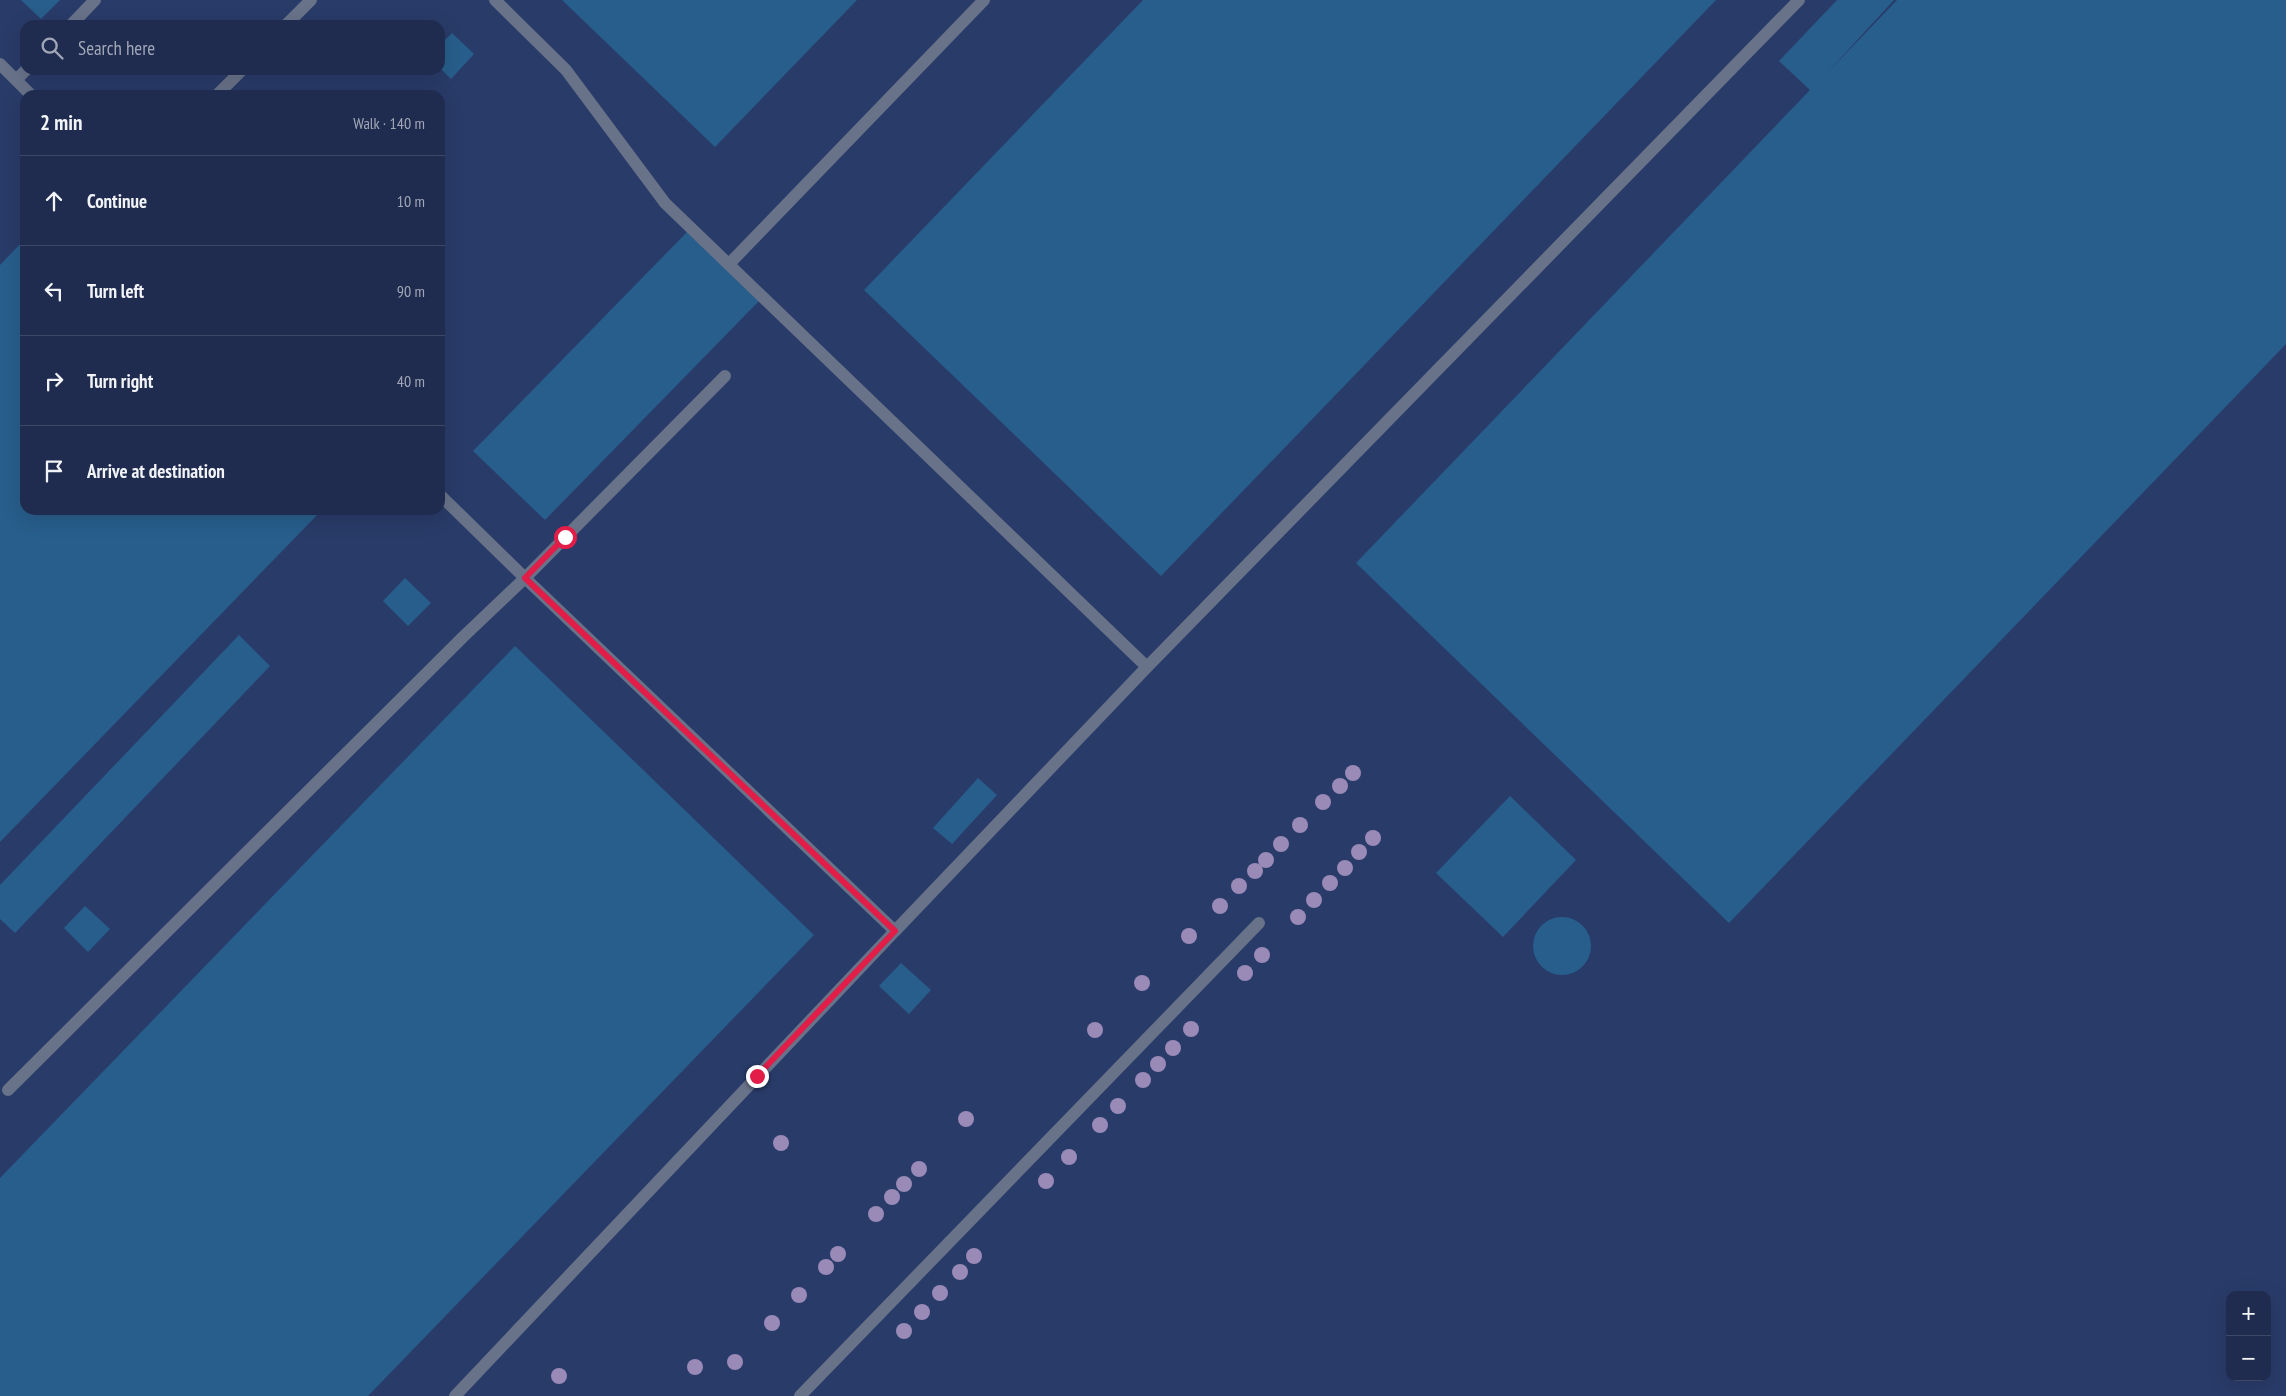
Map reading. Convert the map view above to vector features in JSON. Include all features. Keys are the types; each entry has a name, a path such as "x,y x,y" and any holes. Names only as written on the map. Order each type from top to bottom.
{"street":[{"path":"76,20 95,0"},
{"path":"291,20 311,0"},
{"path":"495,0 566,70 665,203 1147,667"},
{"path":"729,264 984,0"},
{"path":"455,1396 1147,667 1799,0"},
{"path":"0,64 26,90"},
{"path":"16,80 21,75"},
{"path":"222,90 237,75"},
{"path":"8,1090 463,637 525,578 725,376"},
{"path":"445,500 895,931"},
{"path":"800,1396 1259,923"}],"building":[{"path":"21,0 60,0 41,19"},
{"path":"562,0 857,0 715,147"},
{"path":"1143,0 1716,0 1161,576 864,290"},
{"path":"1837,0 1894,0 1826,74 1897,0 2286,0 2286,344 1729,923 1356,563 1810,90 1779,61"},
{"path":"452,33 474,54 451,79 445,73 445,40"},
{"path":"688,231 759,301 545,520 473,451"},
{"path":"20,244 20,515 317,515 0,842 0,265"},
{"path":"405,578 431,603 408,626 383,601"},
{"path":"239,635 270,666 15,933 0,919 0,885"},
{"path":"515,646 814,935 368,1396 0,1396 0,1178"},
{"path":"978,778 997,795 952,844 933,828"},
{"path":"1510,796 1576,860 1503,937 1436,873"},
{"path":"85,906 110,929 88,952 64,928"},
{"path":"1562,917 1578,922 1586,930 1591,946 1586,962 1578,970 1562,975 1546,970 1538,962 1533,946 1538,930 1546,922"},
{"path":"901,963 931,990 909,1014 879,986"}],"route":[{"path":"565,537 525,578 895,931 757,1076"}]}
